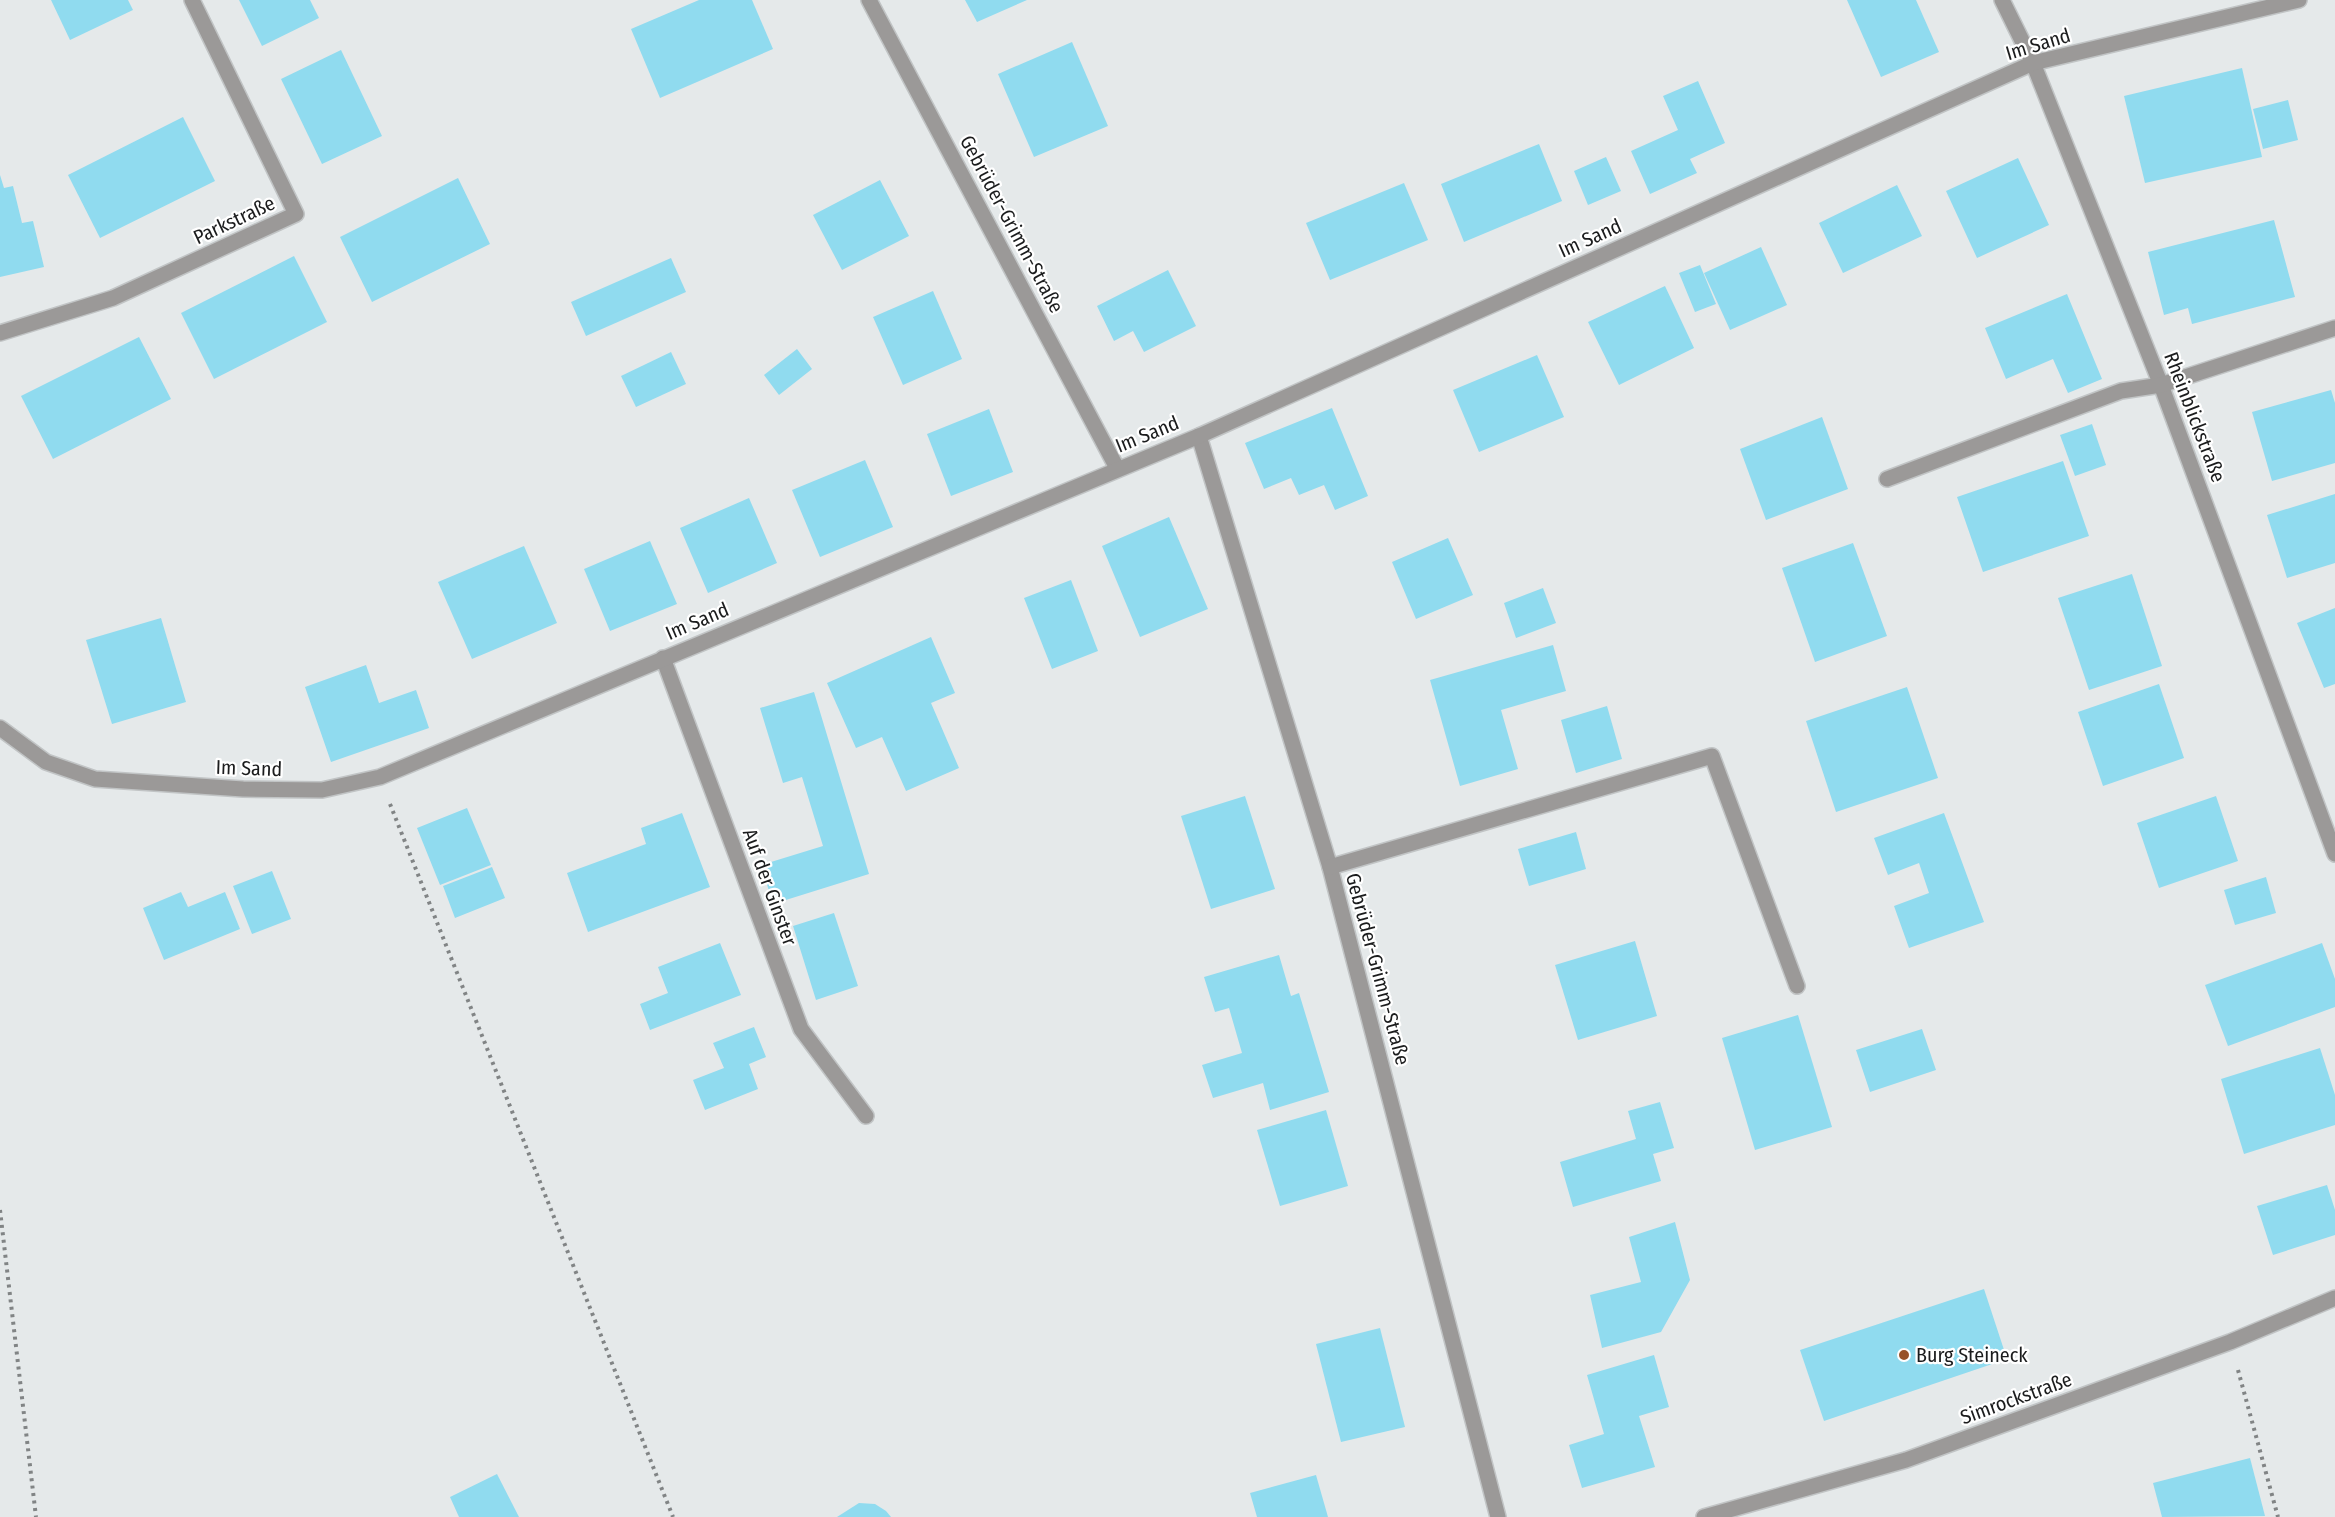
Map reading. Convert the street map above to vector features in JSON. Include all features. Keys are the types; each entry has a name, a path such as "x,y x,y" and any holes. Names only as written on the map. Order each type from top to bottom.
{"street":[{"name":"Parkstraße","path":"0,333 113,298 296,214 192,0"},
{"name":"Gebrüder-Grimm-Straße","path":"869,0 1117,468"},
{"name":"Rheinblickstraße","path":"2001,0 2033,63 2161,385 2335,854"},
{"name":"Im Sand","path":"0,728 46,762 95,779 232,789 322,790 380,777 1117,468 1199,436 2033,63 2299,0"},
{"path":"1887,479 2121,391 2161,385 2335,328"},
{"name":"Gebrüder-Grimm-Straße","path":"1199,436 1330,867 1498,1517"},
{"name":"Auf der Ginster","path":"663,658 801,1029 866,1116"},
{"path":"1330,867 1712,756 1797,986"},
{"name":"Simrockstraße","path":"1704,1517 1906,1460 2230,1342 2335,1298"}],"path":[{"path":"380,777 673,1517"},
{"path":"0,1210 36,1517"},
{"path":"2230,1342 2278,1517"}],"building":[{"path":"51,0 128,0 133,10 70,40"},
{"path":"239,0 310,0 319,18 262,46"},
{"path":"699,0 752,0 773,49 660,98 631,29"},
{"path":"965,0 1027,0 977,22"},
{"path":"1847,0 1916,0 1939,52 1881,77"},
{"path":"1072,42 1108,126 1034,157 998,74"},
{"path":"341,50 382,136 322,164 281,79"},
{"path":"2242,68 2262,157 2145,183 2124,96"},
{"path":"1698,81 1725,143 1690,159 1697,173 1650,194 1631,151 1678,130 1663,96"},
{"path":"2288,100 2298,140 2263,149 2253,109"},
{"path":"183,117 215,181 100,238 68,175"},
{"path":"1539,144 1562,201 1464,242 1441,184"},
{"path":"1606,157 1621,191 1588,205 1574,171"},
{"path":"2018,158 2049,225 1977,258 1946,191"},
{"path":"0,175 4,188 13,186 22,223 33,221 44,267 0,277"},
{"path":"458,178 490,244 372,302 340,237"},
{"path":"880,180 909,236 842,270 813,215"},
{"path":"1404,183 1428,240 1330,280 1306,223"},
{"path":"1897,185 1922,236 1843,273 1819,223"},
{"path":"2274,220 2295,297 2192,324 2188,308 2164,315 2148,252"},
{"path":"1761,247 1787,305 1730,330 1704,273"},
{"path":"294,256 327,322 214,379 181,313"},
{"path":"671,258 686,292 586,336 571,302"},
{"path":"1700,265 1716,304 1695,312 1679,273"},
{"path":"1168,270 1196,326 1144,352 1133,331 1114,341 1097,306"},
{"path":"1665,286 1694,348 1619,385 1588,322"},
{"path":"933,291 962,359 903,385 873,317"},
{"path":"2067,294 2102,379 2068,393 2053,359 2006,379 1985,328"},
{"path":"139,337 171,399 53,459 21,396"},
{"path":"797,349 812,369 779,395 764,375"},
{"path":"671,352 686,384 636,407 621,376"},
{"path":"1537,355 1564,417 1479,452 1453,390"},
{"path":"2331,390 2335,403 2335,463 2272,481 2252,412"},
{"path":"1332,408 1368,496 1335,510 1324,485 1299,495 1291,478 1264,489 1245,443"},
{"path":"989,409 1013,472 951,496 927,434"},
{"path":"1822,417 1848,489 1766,520 1740,449"},
{"path":"2092,424 2106,465 2075,476 2060,435"},
{"path":"865,460 893,527 820,557 792,490"},
{"path":"2063,461 2089,536 1983,572 1957,497"},
{"path":"2335,494 2335,563 2287,578 2267,515"},
{"path":"749,498 777,563 708,593 680,528"},
{"path":"1169,517 1208,609 1140,637 1102,546"},
{"path":"1448,538 1473,595 1416,619 1392,562"},
{"path":"650,541 677,604 610,631 584,569"},
{"path":"1853,543 1887,636 1815,662 1782,568"},
{"path":"524,546 557,623 472,659 438,582"},
{"path":"2132,574 2162,666 2089,690 2058,598"},
{"path":"1071,580 1098,651 1052,669 1024,598"},
{"path":"1543,588 1556,623 1516,638 1504,603"},
{"path":"2335,608 2335,684 2324,688 2297,623"},
{"path":"161,618 186,702 112,724 86,640"},
{"path":"931,637 955,693 931,703 959,768 906,791 882,737 856,748 827,683"},
{"path":"1553,645 1566,691 1501,710 1518,769 1460,786 1430,680"},
{"path":"366,665 379,703 416,690 429,728 331,762 305,687"},
{"path":"2159,684 2184,758 2103,786 2078,712"},
{"path":"1907,687 1938,778 1836,812 1806,721"},
{"path":"814,692 869,874 773,904 761,865 823,846 802,777 783,783 760,708"},
{"path":"1607,706 1622,759 1576,773 1561,720"},
{"path":"1245,796 1275,889 1211,909 1181,816"},
{"path":"2216,796 2238,861 2159,888 2137,823"},
{"path":"467,808 491,865 440,885 417,828"},
{"path":"682,813 710,887 588,932 567,873 646,844 641,828"},
{"path":"1944,813 1984,922 1909,948 1894,906 1929,893 1919,863 1888,875 1874,838"},
{"path":"1576,832 1586,869 1529,886 1518,849"},
{"path":"492,867 505,898 455,918 443,886"},
{"path":"272,871 291,919 252,934 233,886"},
{"path":"2266,877 2276,913 2235,925 2224,890"},
{"path":"181,892 188,907 225,892 240,929 164,960 143,908"},
{"path":"834,913 858,986 816,1000 793,926"},
{"path":"1635,941 1657,1016 1578,1040 1555,965"},
{"path":"720,943 741,995 650,1030 640,1004 668,993 658,967"},
{"path":"2322,943 2335,979 2335,1007 2228,1046 2205,985"},
{"path":"1279,955 1291,996 1299,993 1329,1092 1270,1110 1263,1083 1213,1098 1202,1065 1242,1053 1229,1008 1215,1012 1204,977"},
{"path":"1798,1015 1832,1127 1755,1150 1722,1038"},
{"path":"754,1027 766,1057 749,1064 758,1089 705,1110 693,1080 724,1068 713,1043"},
{"path":"1922,1029 1936,1070 1870,1092 1856,1050"},
{"path":"2320,1048 2335,1095 2335,1125 2244,1154 2221,1079"},
{"path":"1660,1102 1674,1148 1653,1154 1661,1181 1573,1207 1560,1162 1636,1139 1628,1111"},
{"path":"1326,1110 1348,1186 1280,1206 1257,1130"},
{"path":"2327,1185 2335,1210 2335,1235 2273,1255 2257,1206"},
{"path":"1675,1222 1690,1280 1661,1332 1602,1348 1590,1295 1641,1282 1629,1237"},
{"name":"Burg Steineck","path":"1984,1289 2007,1359 1824,1421 1800,1350"},
{"path":"1380,1328 1405,1427 1341,1442 1316,1344"},
{"path":"1654,1355 1669,1407 1639,1416 1655,1467 1582,1488 1569,1445 1604,1434 1587,1375"},
{"path":"2250,1458 2265,1516 2162,1517 2153,1483"},
{"path":"497,1474 519,1517 459,1517 450,1497"},
{"path":"1316,1475 1328,1517 1257,1517 1250,1493"},
{"path":"859,1503 875,1504 891,1517 837,1517"}],"place":[{"name":"Burg Steineck","path":"1904,1355"}]}
